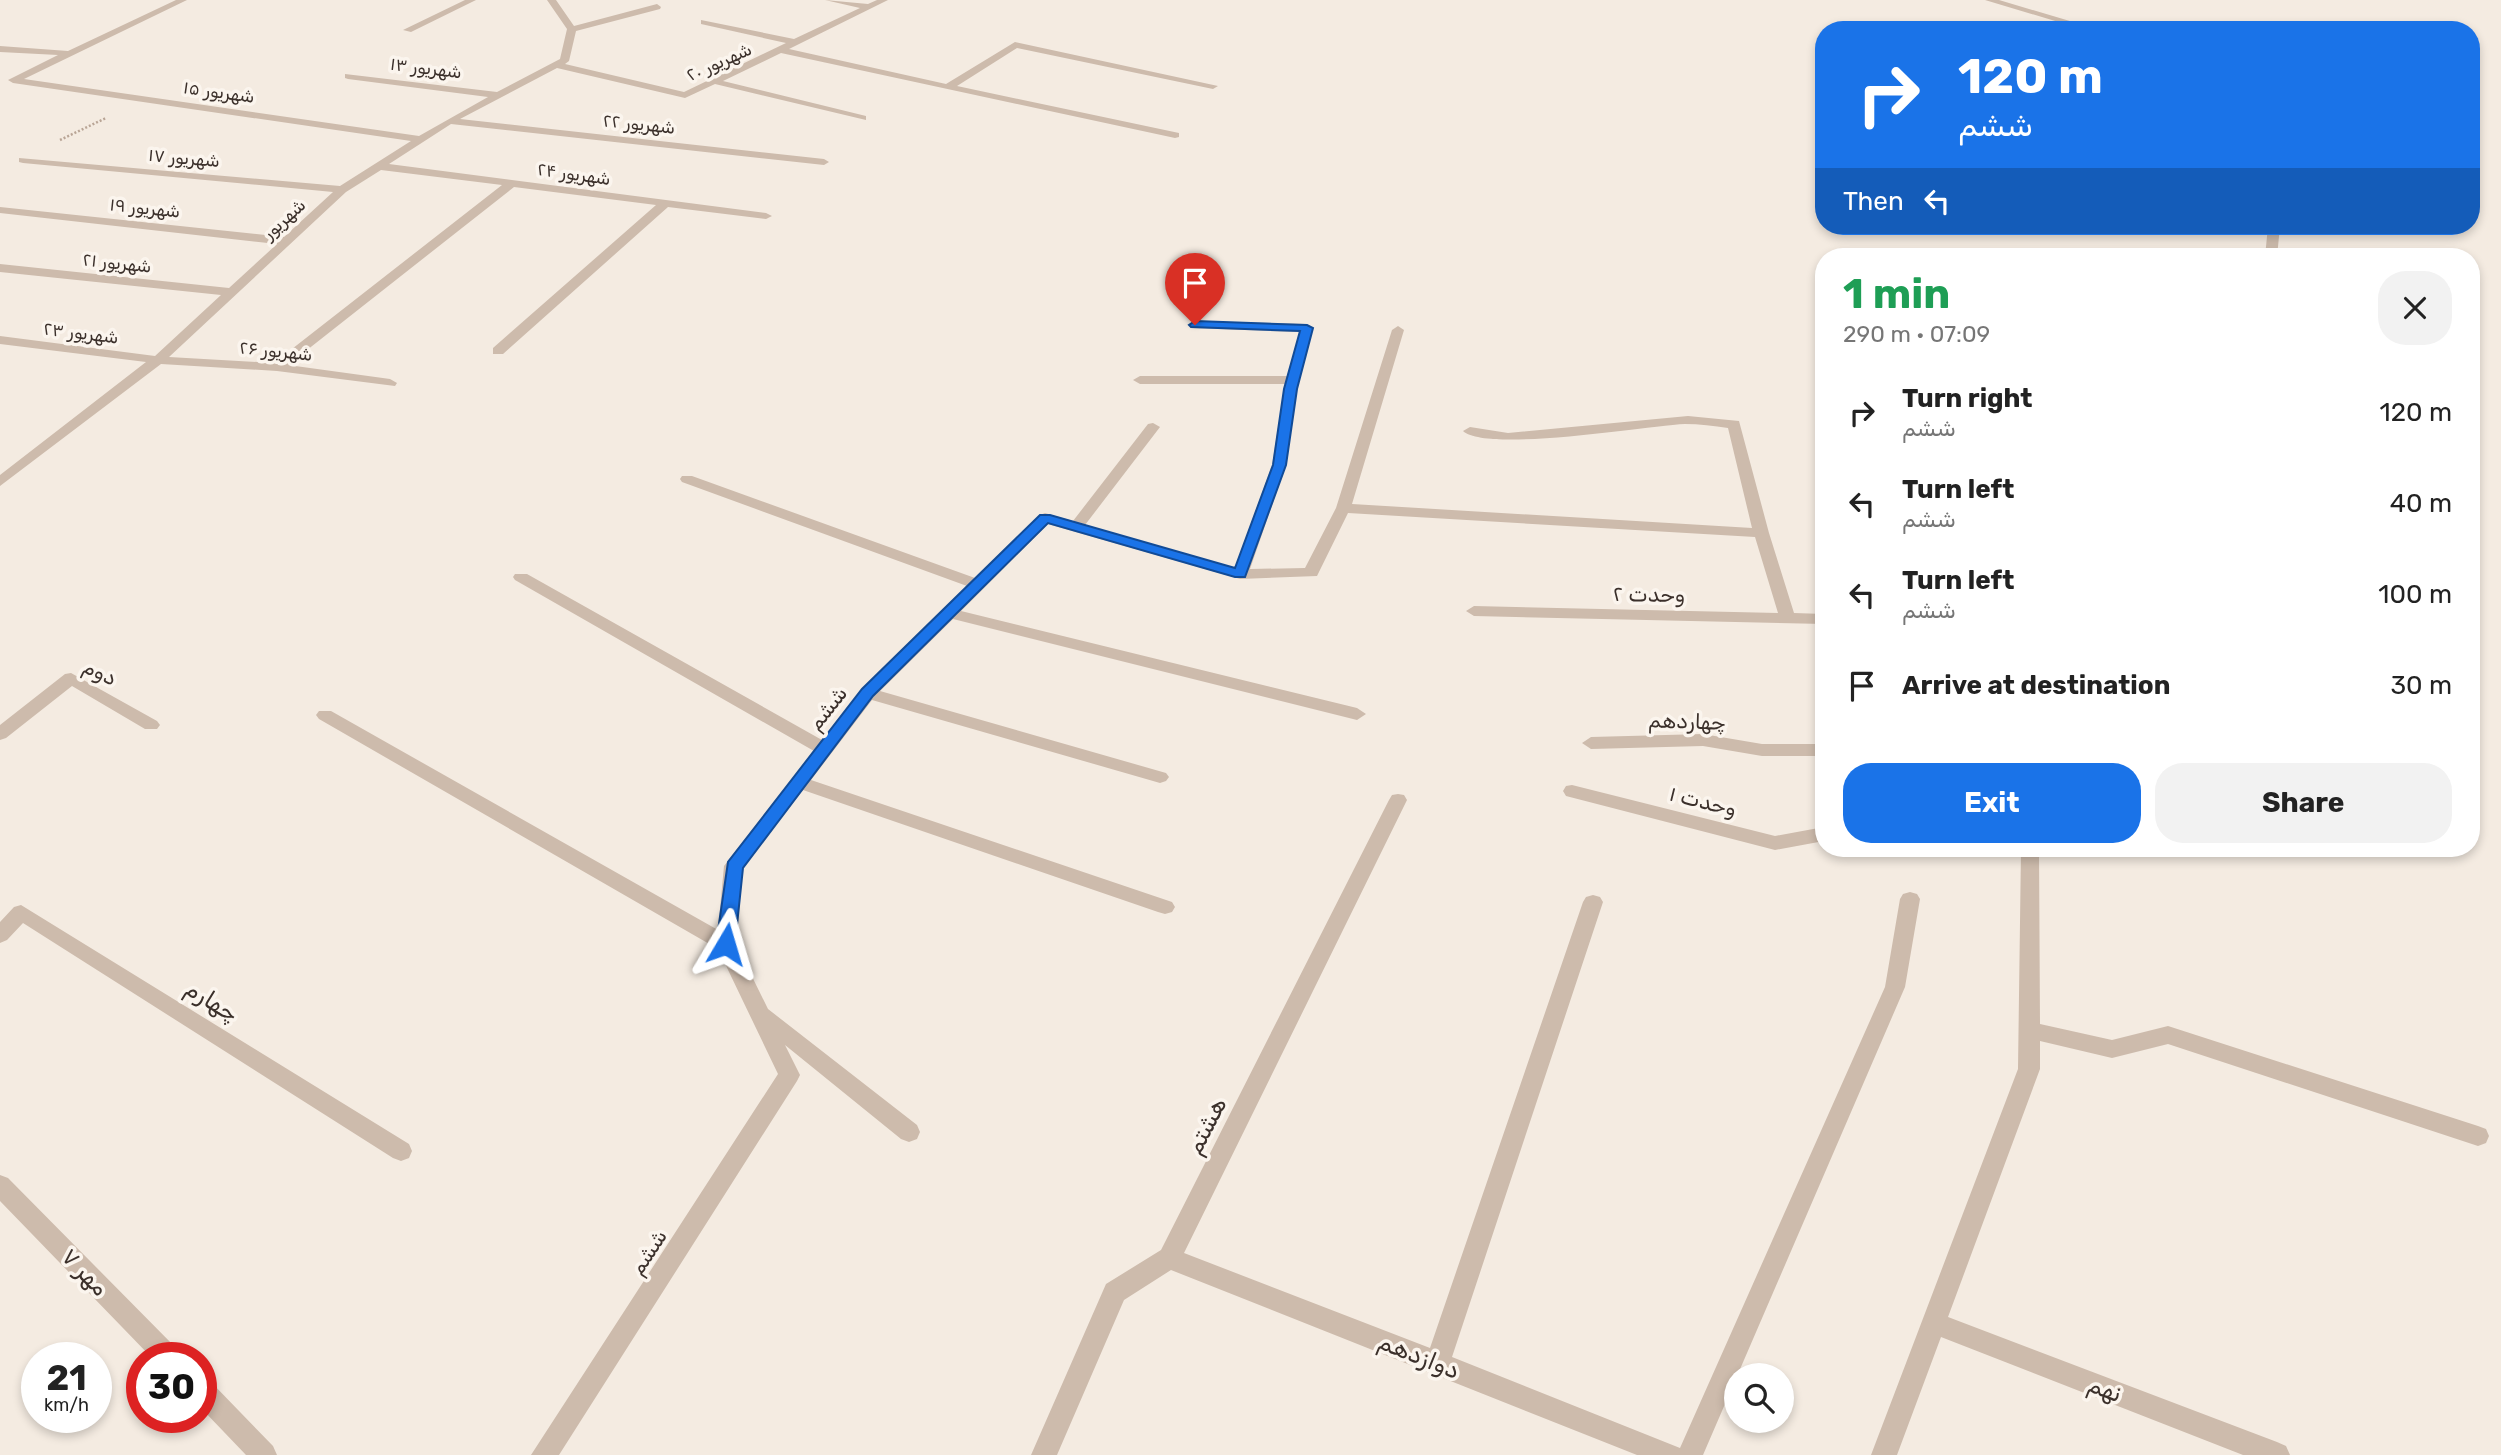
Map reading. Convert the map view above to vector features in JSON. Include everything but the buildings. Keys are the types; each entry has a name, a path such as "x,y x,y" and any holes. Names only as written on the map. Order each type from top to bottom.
{"street":[{"path":"0,48 70,53 183,0"},
{"path":"408,30 472,0"},
{"path":"551,0 572,29 564,61 556,65"},
{"path":"829,0 869,7"},
{"name":"شهریور ۲۰","path":"556,65 685,94 717,82 884,0"},
{"path":"1989,0 2062,21"},
{"path":"572,29 657,7"},
{"path":"704,22 798,43"},
{"path":"948,87 1015,45 1213,86"},
{"path":"782,50 1175,135"},
{"name":"شهریور ۱۵","path":"70,53 13,80 421,139"},
{"name":"شهریور","path":"0,481 158,360 342,190 449,121 556,65"},
{"name":"شهریور ۱۳","path":"348,76 499,95"},
{"path":"717,82 862,118"},
{"name":"شهریور ۲۲","path":"449,121 824,162"},
{"name":"شهریور ۱۷","path":"23,160 342,190"},
{"name":"شهریور ۲۴","path":"378,166 766,216"},
{"path":"277,367 512,183"},
{"path":"498,351 664,204"},
{"name":"شهریور ۱۹","path":"0,209 286,241"},
{"name":"شهریور ۲۱","path":"0,268 231,292"},
{"path":"1195,325 1307,328 1293,380 1279,465 1240,574"},
{"path":"1398,330 1343,508 1761,533"},
{"name":"شهریور ۲۳","path":"0,341 158,360"},
{"name":"شهریور ۲۶","path":"158,360 277,367 390,383"},
{"path":"1140,380 1293,380"},
{"path":"1470,430 1508,437 1688,420 1734,424 1761,533 1788,619"},
{"path":"1076,527 1153,427"},
{"path":"687,480 978,585"},
{"name":"ششم","path":"544,1455 789,1076 726,944 734,866 868,693 1045,518 1240,574 1311,573 1343,508"},
{"path":"521,577 824,749"},
{"name":"وحدت ۲","path":"1474,611 1815,619"},
{"path":"950,613 1357,714"},
{"name":"دوم","path":"0,734 71,678 152,724"},
{"path":"868,693 1160,777"},
{"path":"325,715 726,944"},
{"name":"چهاردهم","path":"1591,744 1703,740 1762,750 1815,750"},
{"path":"798,782 1165,907"},
{"name":"وحدت ۱","path":"1572,791 1775,843 1815,836"},
{"name":"هشتم","path":"1169,1258 1398,800"},
{"path":"1884,1455 2029,1069 2031,857"},
{"path":"1690,1455 1895,986 1910,898"},
{"path":"1437,1363 1594,902"},
{"name":"چهارم","path":"0,935 21,912 401,1151"},
{"path":"760,1013 908,1132"},
{"path":"2028,1030 2112,1049 2168,1035 2478,1136"},
{"name":"مهر ۷","path":"0,1185 153,1342"},
{"path":"1044,1455 1115,1292 1169,1258"},
{"name":"دوازدهم","path":"1169,1258 1670,1455"},
{"name":"نهم","path":"1933,1323 2277,1455"},
{"path":"217,1407 264,1455"}],"path":[{"path":"23,160 79,130 149,100"}],"route":[{"path":"726,944 734,866 868,693 1045,518 1240,574 1279,465 1290,389 1307,328 1195,325"}]}
